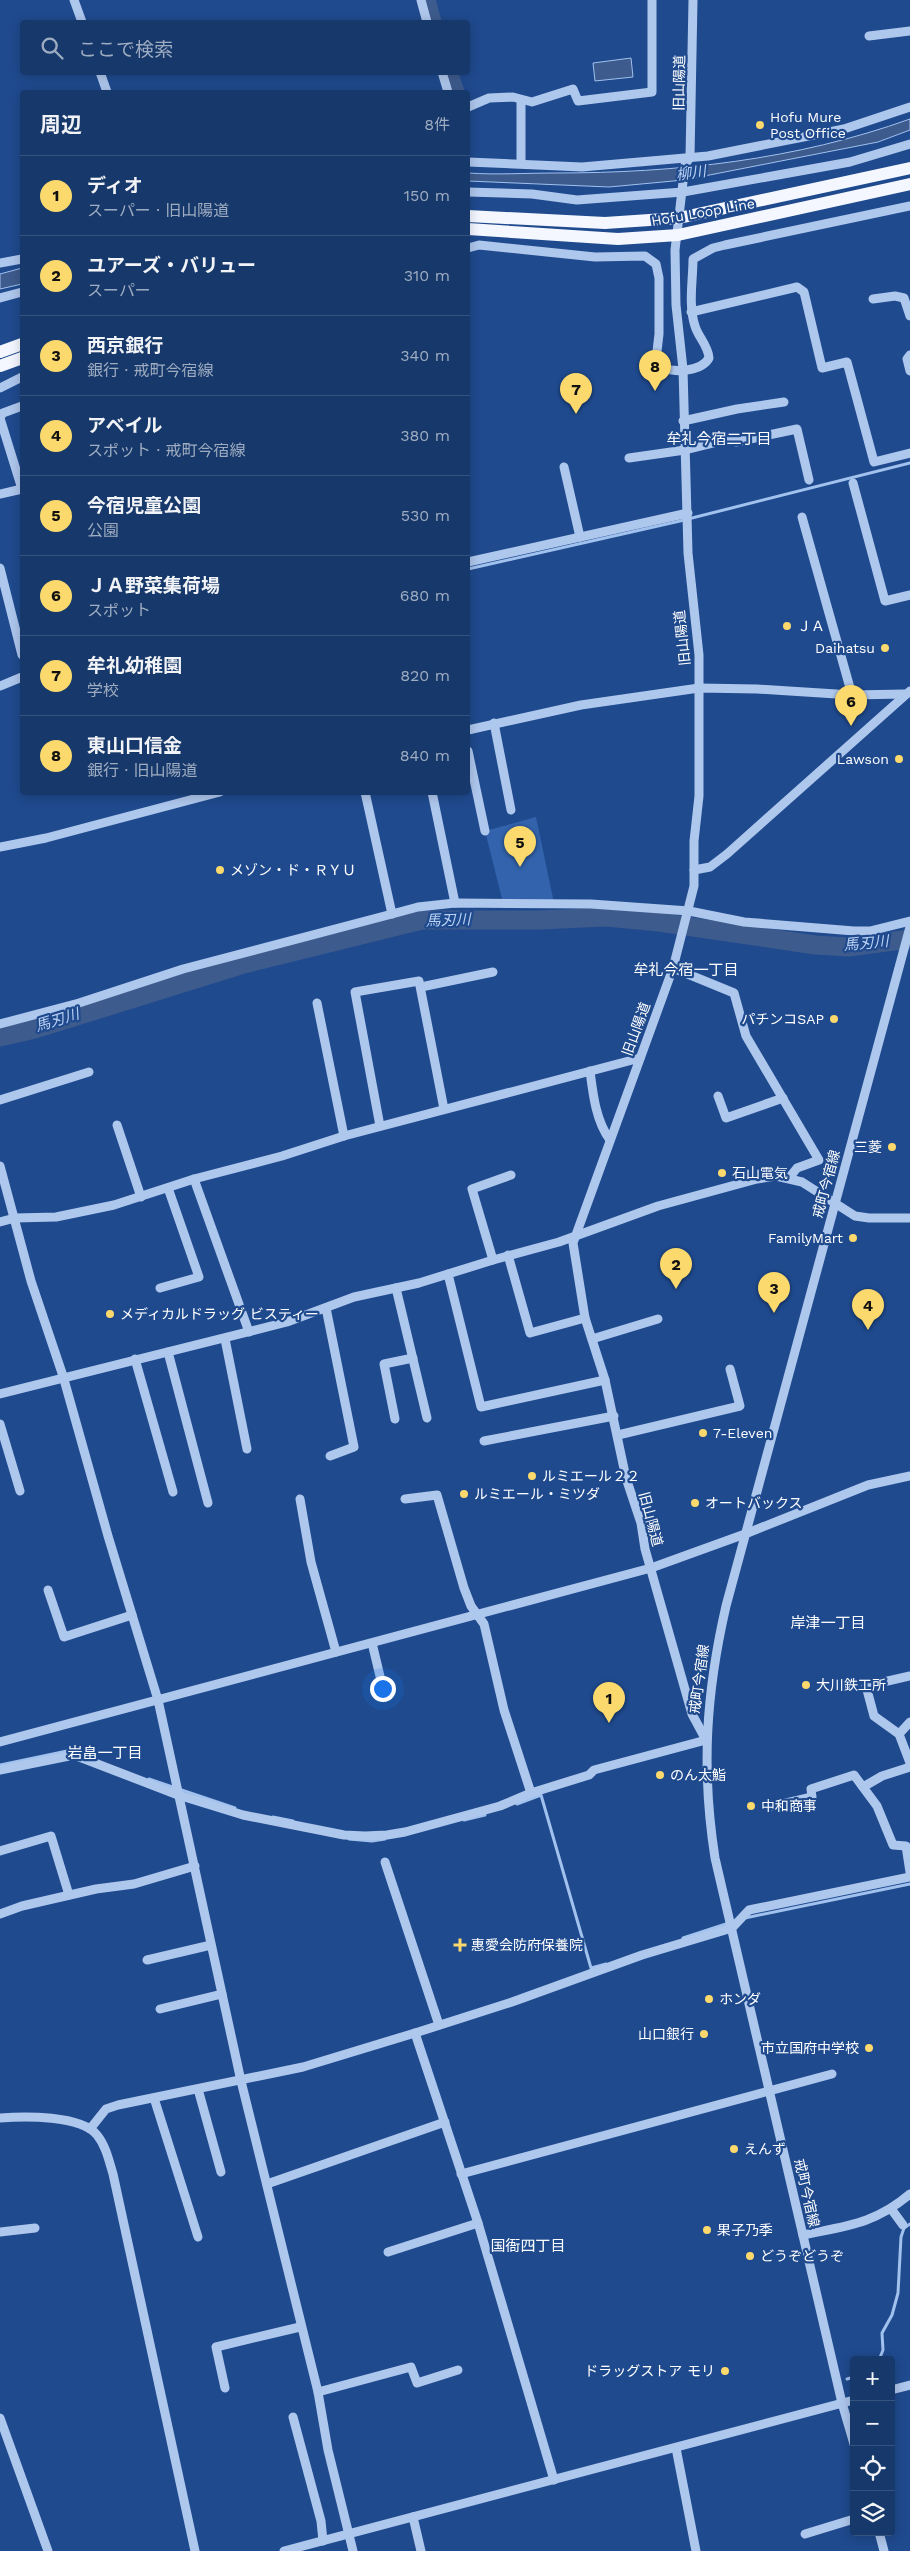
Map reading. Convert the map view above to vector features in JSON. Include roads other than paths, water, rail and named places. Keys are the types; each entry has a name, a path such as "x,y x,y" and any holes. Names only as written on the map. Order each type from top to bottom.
{"main road":[{"name":"Hofu Loop Line","path":"470,216 605,223 680,218 910,168"},
{"name":"Hofu Loop Line","path":"470,229 618,239 678,235 910,184"},
{"path":"0,352 20,345"},
{"path":"0,366 20,359"}],"street":[{"path":"74,0 81,20"},
{"path":"421,0 426,20"},
{"path":"470,106 489,98 513,97 521,101 532,102 573,89 578,101 652,92 652,0"},
{"name":"旧山陽道","path":"693,0 690,156 685,165 684,188 675,250 676,305 682,369 688,553 699,655 699,796 694,870 688,914 673,968 573,1243 585,1318 605,1380 626,1478 639,1514 651,1568 692,1714 706,1740"},
{"path":"869,36 910,31"},
{"path":"101,75 106,90"},
{"path":"443,75 447,90"},
{"path":"521,101 521,163"},
{"path":"470,162 602,166 737,151 844,129 910,107"},
{"path":"470,192 532,194 577,200 684,188 850,162 910,144"},
{"path":"470,247 479,245 595,257 645,256 656,264 659,278 659,334 656,360 662,368 682,369 699,367 709,358 709,352 695,327 691,312 694,259 713,248 910,206"},
{"path":"0,263 20,258"},
{"path":"691,312 798,287 804,292 822,368 847,362 874,462 910,453"},
{"path":"0,298 20,293"},
{"path":"873,298 895,296 904,298 910,316"},
{"path":"910,355 907,359 910,371"},
{"path":"0,388 20,379"},
{"path":"683,420 784,402"},
{"path":"20,407 3,413 0,418 20,483"},
{"path":"629,458 685,450 734,438 736,442 797,429 809,480"},
{"path":"564,468 580,537"},
{"path":"853,482 885,601 910,595"},
{"path":"0,494 20,489"},
{"path":"470,562 688,513"},
{"path":"802,516 852,695"},
{"path":"0,568 20,647"},
{"path":"0,686 20,678"},
{"path":"470,729 581,705 698,688 757,689 852,695 907,692"},
{"path":"694,870 710,867 727,854 907,692"},
{"path":"494,723 511,810"},
{"path":"470,760 485,831"},
{"path":"0,847 46,838 209,795"},
{"path":"366,795 392,914"},
{"path":"433,795 455,903"},
{"path":"0,1024 79,1003 183,969 418,907 455,903 582,904 688,914 744,922 854,931 870,931 910,921"},
{"name":"戒町今宿線","path":"850,2430 842,2403 732,1928 708,1816 706,1740 714,1656 745,1534 835,1203 905,955 910,927"},
{"path":"673,968 734,993 746,1036 819,1160 797,1168 788,1178"},
{"path":"420,988 493,972"},
{"path":"380,1126 355,992 419,981 444,1108"},
{"path":"317,1003 344,1136"},
{"path":"0,1222 14,1218 56,1217 114,1205 194,1179 282,1156 344,1136 444,1108 640,1058"},
{"path":"590,1071 594,1102 604,1132 610,1140"},
{"path":"0,1100 89,1072"},
{"path":"718,1096 726,1118 783,1098"},
{"path":"117,1125 141,1197"},
{"path":"0,1166 31,1281 63,1376 158,1700 240,2081 267,2184 300,2327 318,2392 328,2450 353,2551"},
{"path":"493,1260 472,1189 511,1175"},
{"path":"0,1394 63,1376 225,1339 326,1308 354,1297 448,1274 575,1237 691,1196 757,1179 776,1176 788,1178 824,1194 855,1216 910,1218"},
{"path":"194,1179 249,1332"},
{"path":"160,1288 199,1278 168,1188"},
{"path":"508,1255 530,1332 585,1318"},
{"path":"448,1274 481,1407 605,1380"},
{"path":"396,1288 426,1418"},
{"path":"326,1308 354,1448 330,1456"},
{"path":"592,1339 658,1319"},
{"path":"225,1339 247,1449"},
{"path":"168,1352 208,1503"},
{"path":"395,1418 384,1364 413,1358"},
{"path":"135,1359 173,1492"},
{"path":"618,1435 740,1406 730,1369"},
{"path":"484,1441 614,1416"},
{"path":"0,1424 20,1491"},
{"path":"0,1742 651,1568 745,1534 868,1485 910,1476"},
{"path":"405,1499 437,1495 464,1588 471,1606 484,1624 504,1710 531,1793"},
{"path":"300,1499 311,1562 336,1652"},
{"path":"48,1590 64,1637 132,1615"},
{"path":"372,1642 386,1697"},
{"path":"910,1676 866,1686 874,1716 898,1734 910,1763"},
{"path":"898,1734 910,1722"},
{"path":"0,1770 74,1755 178,1795 243,1815 344,1835 387,1836 500,1806 531,1793 589,1776 594,1770 706,1740"},
{"path":"863,1787 882,1776 910,1767"},
{"path":"769,1807 812,1797 811,1789 854,1775 876,1806 894,1845 906,1846 910,1872"},
{"path":"0,1851 51,1836 69,1895"},
{"path":"385,1862 439,2025"},
{"path":"0,1914 22,1906 69,1895 134,1884 195,1866"},
{"path":"90,2129 106,2109 118,2105 303,2067 415,2033 642,1955 732,1928 749,1910 910,1877"},
{"path":"147,1960 211,1944"},
{"path":"160,2009 222,1994"},
{"path":"415,2033 478,2223 554,2480"},
{"path":"461,2174 832,2074"},
{"path":"198,2089 221,2172"},
{"path":"154,2098 198,2238"},
{"path":"0,2118 66,2120 90,2129 102,2143 113,2174 196,2551"},
{"path":"267,2184 444,2122"},
{"path":"803,2235 873,2219 892,2210 910,2194"},
{"path":"892,2210 903,2225"},
{"path":"388,2252 478,2223"},
{"path":"0,2232 35,2228"},
{"path":"225,2388 216,2347 300,2327"},
{"path":"318,2392 411,2366 417,2383 458,2370"},
{"path":"895,2389 910,2385"},
{"path":"284,2551 850,2401"},
{"path":"293,2417 321,2521 323,2541"},
{"path":"0,2418 48,2551"},
{"path":"676,2448 696,2551"},
{"path":"414,2517 421,2551"},
{"path":"805,2534 850,2521"},
{"path":"880,2536 884,2551"}],"water":[{"path":"631,58 633,77 595,81 593,63"},
{"name":"柳川","path":"910,119 910,130 878,142 684,180 609,187 470,181 470,173 600,172 690,167 779,154 867,133"},
{"path":"20,269 20,284 0,289 0,274"}],"waterway":[{"path":"426,0 431,20"},
{"path":"449,75 454,90"},
{"path":"470,569 680,521 910,463"},
{"name":"馬刃川","path":"0,1037 35,1029 244,964 422,920 539,920 606,917 659,922 815,945 848,947 910,939"},
{"path":"0,1765 72,1750 77,1752"},
{"path":"149,1779 235,1808"},
{"path":"517,1804 541,1795 591,1968 606,1964"},
{"path":"464,1820 485,1815"},
{"path":"273,1817 293,1821"},
{"path":"349,1839 372,1841 385,1839"},
{"path":"745,1918 910,1884"},
{"path":"683,1938 729,1923"},
{"path":"881,2356 883,2350 882,2333 892,2315 898,2293 901,2237 904,2228 910,2224"}],"place":[{"name":"Hofu Mure Post Office","path":"760,125"},
{"name":"東山口信金","path":"655,391"},
{"name":"牟礼幼稚園","path":"576,414"},
{"name":"ＪＡ","path":"787,626"},
{"name":"Daihatsu","path":"885,648"},
{"name":"ＪＡ野菜集荷場","path":"851,726"},
{"name":"Lawson","path":"899,759"},
{"name":"今宿児童公園","path":"520,867"},
{"name":"メゾン・ド・ＲＹＵ","path":"220,870"},
{"name":"パチンコSAP","path":"834,1019"},
{"name":"三菱","path":"892,1147"},
{"name":"石山電気","path":"722,1173"},
{"name":"FamilyMart","path":"853,1238"},
{"name":"ユアーズ・バリュー","path":"676,1289"},
{"name":"西京銀行","path":"774,1313"},
{"name":"メディカルドラッグ ビスティー","path":"110,1314"},
{"name":"アベイル","path":"868,1330"},
{"name":"7-Eleven","path":"703,1433"},
{"name":"ルミエール２２","path":"532,1476"},
{"name":"ルミエール・ミツダ","path":"464,1494"},
{"name":"オートバックス","path":"695,1503"},
{"name":"大川鉄工所","path":"806,1685"},
{"name":"ディオ","path":"609,1723"},
{"name":"のん太鮨","path":"660,1775"},
{"name":"中和商事","path":"751,1806"},
{"name":"惠愛会防府保養院","path":"460,1945"},
{"name":"ホンダ","path":"709,1999"},
{"name":"山口銀行","path":"704,2034"},
{"name":"市立国府中学校","path":"869,2048"},
{"name":"えんず","path":"734,2149"},
{"name":"果子乃季","path":"707,2230"},
{"name":"どうぞどうぞ","path":"750,2256"},
{"name":"ドラッグストア モリ","path":"725,2371"}],"district":[{"name":"牟礼今宿二丁目","path":"719,439"},
{"name":"牟礼今宿一丁目","path":"686,970"},
{"name":"岸津一丁目","path":"828,1623"},
{"name":"岩畠一丁目","path":"105,1753"},
{"name":"国衙四丁目","path":"528,2246"}]}
